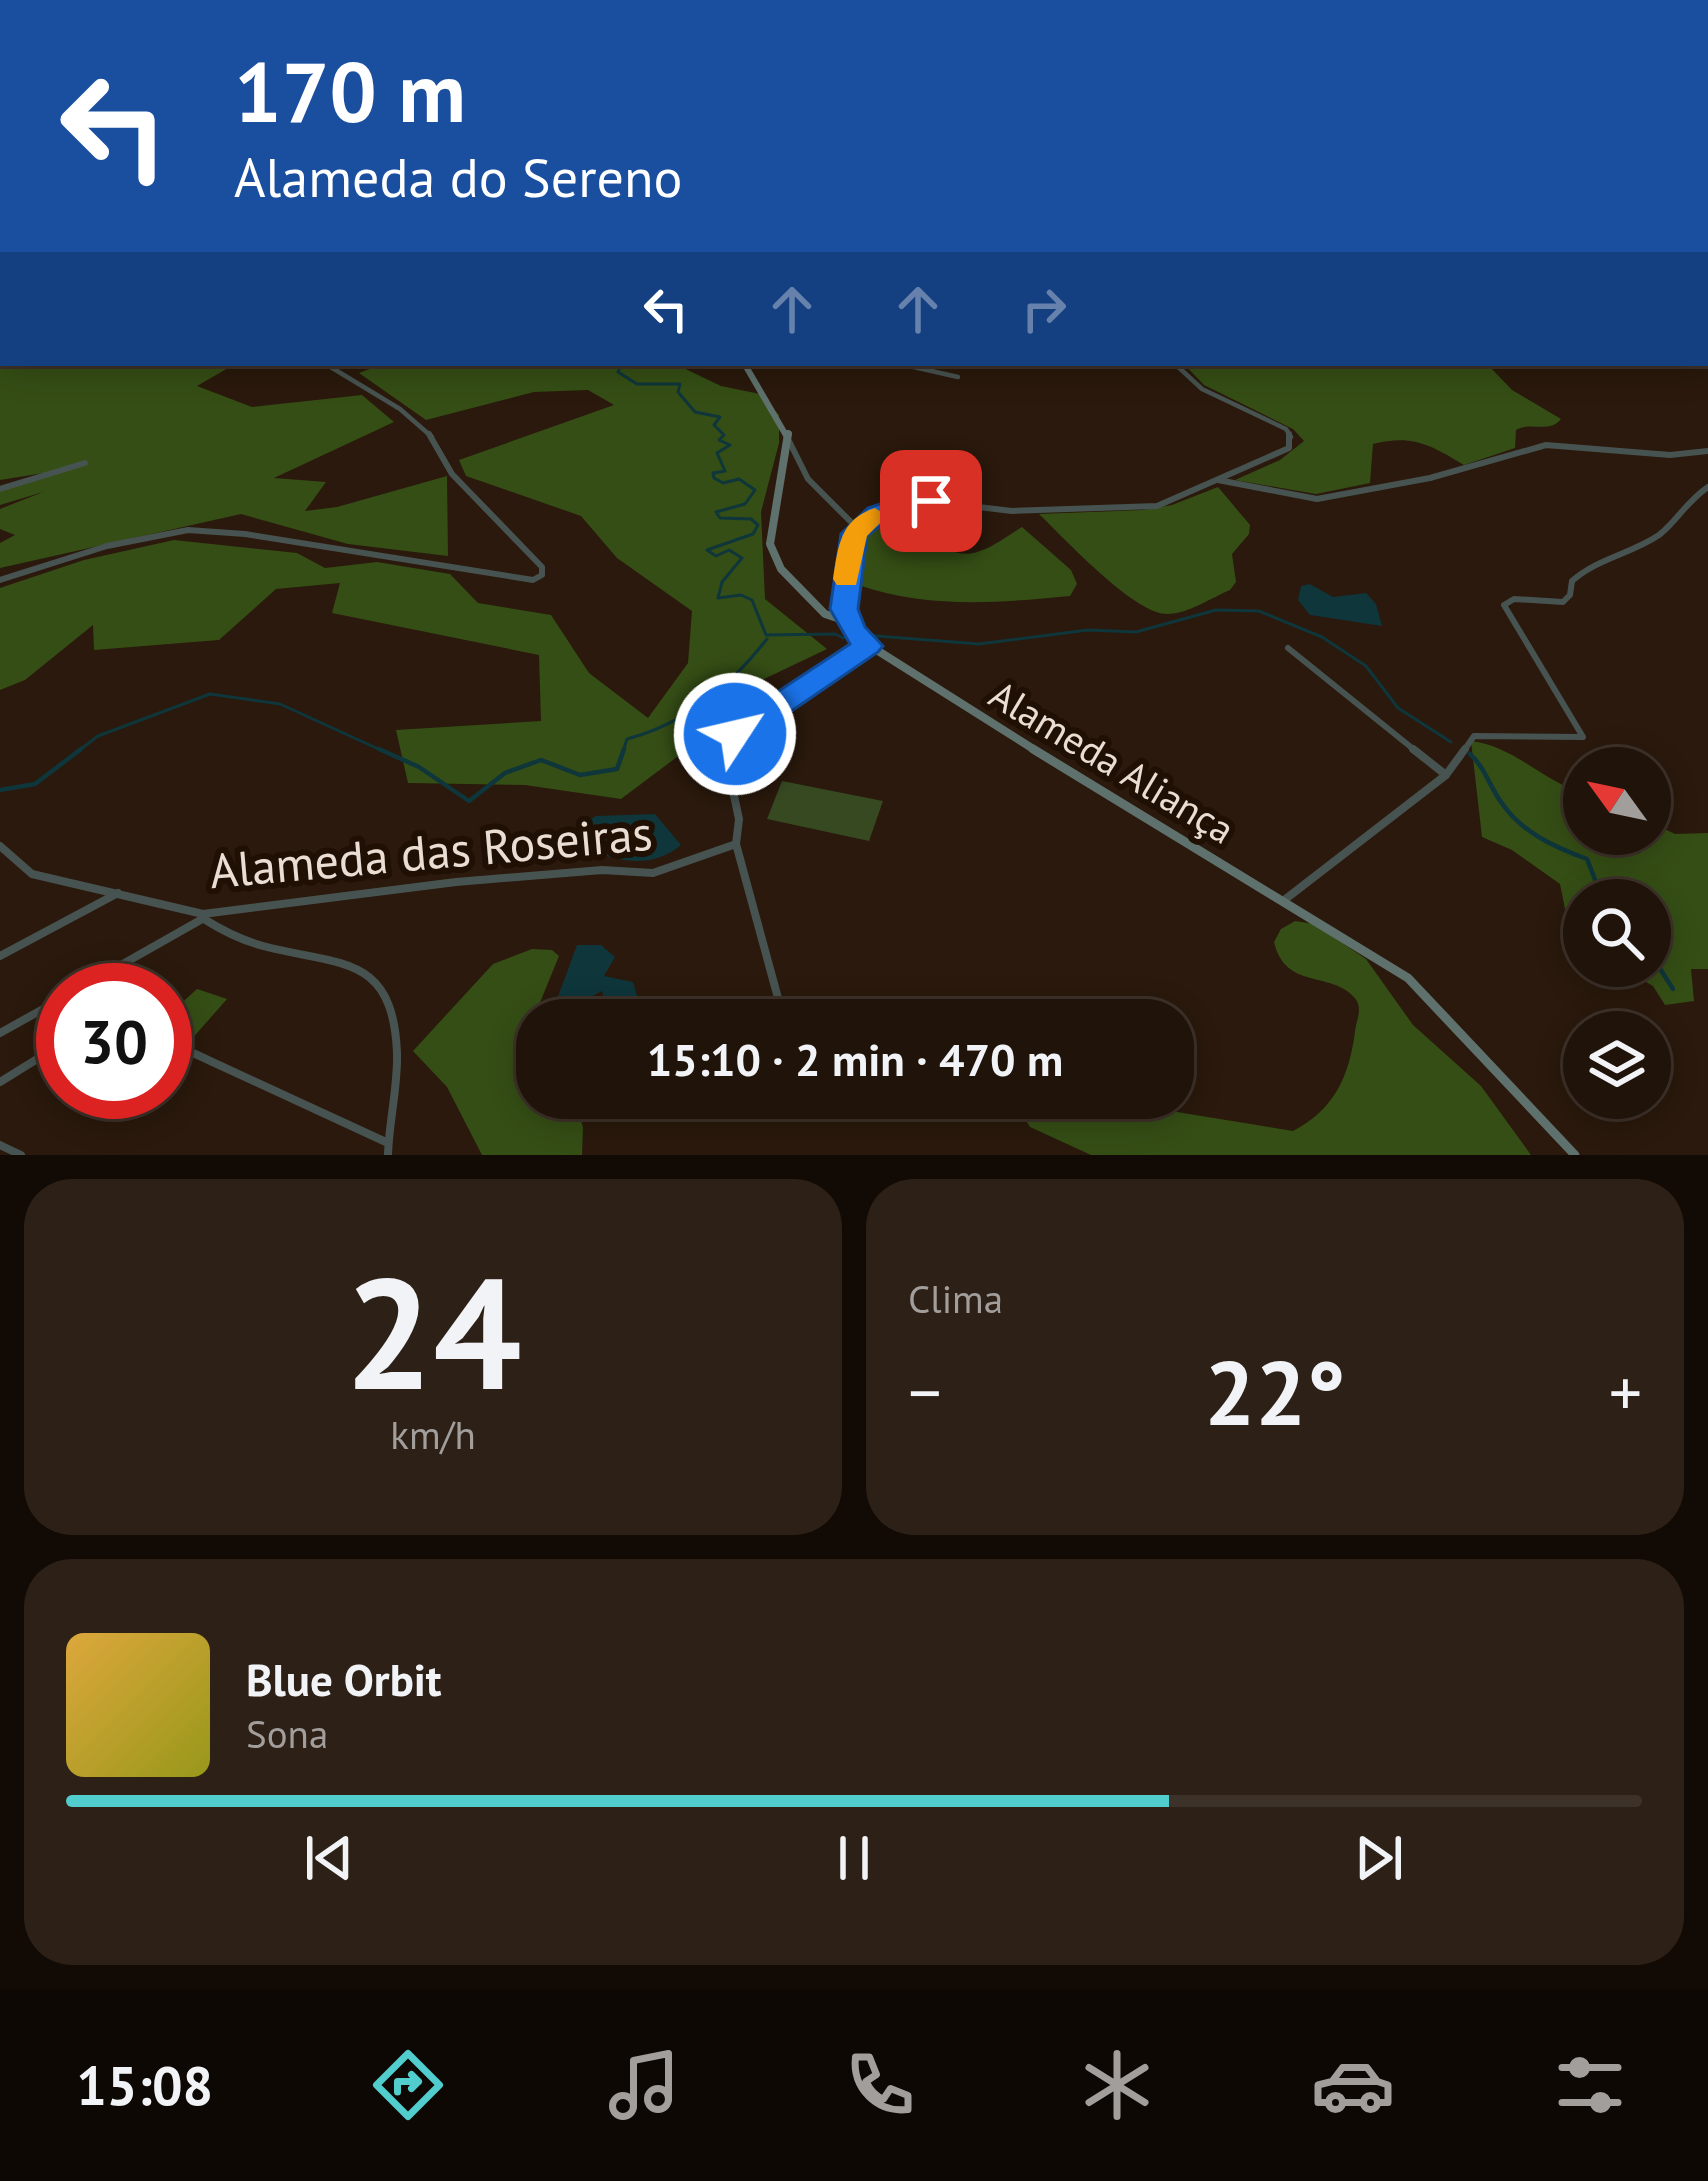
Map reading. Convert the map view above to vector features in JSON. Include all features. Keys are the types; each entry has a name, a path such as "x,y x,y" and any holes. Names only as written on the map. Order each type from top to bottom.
{"street":[{"path":"0,580 107,546 188,530 244,534 532,580 542,575 542,567 452,474 449,458 424,428 329,366"},
{"path":"746,366 779,411 808,479 857,528"},
{"path":"909,366 958,377"},
{"path":"853,632 844,598 851,543 857,528 877,514 914,501 988,510 1139,508 1184,499 1289,448 1292,439 1286,429 1202,389 1177,366"},
{"name":"Alameda Aliança","path":"787,438 770,544 781,569 825,614 843,620 866,644 1408,978 1575,1155"},
{"path":"1218,480 1317,499 1430,478 1546,445 1670,455 1708,451"},
{"path":"0,489 85,463"},
{"path":"1283,901 1446,775 1478,735 1583,737 1504,605 1514,598 1563,602 1570,595 1572,581 1591,566 1660,534 1689,499 1708,487"},
{"path":"778,999 736,844 739,819 724,747 746,725 866,644"},
{"path":"1288,648 1446,775"},
{"name":"Alameda das Roseiras","path":"0,846 32,874 121,892 203,916 478,880 602,870 653,873 736,844"},
{"path":"0,956 121,892"},
{"path":"122,963 203,916 238,938 346,960 381,985 390,1004 398,1050 388,1149 192,1053"},
{"path":"0,1033 36,1013"},
{"path":"0,1082 36,1060"},
{"path":"0,1145 20,1155"}],"green space":[{"path":"0,366 250,366 228,368 197,386 252,407 362,395 394,422 274,478 326,482 305,511 337,507 447,476 448,556 348,544 241,514 0,568 0,543 15,535 0,529 0,509 43,492 0,505 0,491 56,471 0,480"},
{"path":"377,366 679,366 721,386 760,394 779,415 779,443 761,512 765,599 827,649 733,694 689,748 621,799 525,785 408,783 396,730 541,721 539,655 332,613 340,583 276,589 219,640 94,650 93,625 25,680 0,690 0,588 84,560 174,540 297,553 325,568 377,562 450,574 478,603 551,615 589,673 648,718 688,663 692,611 617,558 581,516 466,476 459,460 614,405 588,390 534,392 426,420 359,373"},
{"path":"1186,366 1489,366 1512,390 1561,419 1551,426 1516,430 1515,448 1464,465 1421,443 1373,444 1370,483 1316,494 1235,480 1280,460 1304,441 1293,429 1204,385"},
{"path":"1218,487 1250,525 1249,534 1232,554 1236,582 1230,590 1175,613 1153,611 1119,589 1039,514 1143,510 1172,505"},
{"path":"928,504 965,511 935,528 934,537 956,553 979,552 1022,527 1071,570 1077,584 1070,596 937,601 858,585 862,550 873,527 894,513"},
{"path":"1471,741 1501,750 1563,785 1563,855 1671,855 1671,832 1708,833 1708,969 1691,969 1694,1001 1665,1005 1654,987 1671,987 1671,879 1563,879 1563,899 1560,884 1512,850 1482,837"},
{"path":"782,781 883,801 869,841 767,819"},
{"path":"1295,921 1314,924 1366,959 1413,1025 1481,1086 1531,1155 1091,1155 1030,1127 1025,1119 1194,1119 1194,1115 1293,1131 1320,1112 1344,1077 1359,1010 1357,1001 1344,989 1288,967 1274,942 1281,929"},
{"path":"532,949 552,950 559,956 541,999 516,999 516,1119 580,1119 582,1155 482,1155 447,1087 413,1051 493,964"},
{"path":"197,989 227,999 192,1039 192,994"}],"water":[{"path":"1310,584 1333,597 1366,593 1376,604 1382,626 1310,615 1298,600 1301,586"},
{"path":"655,814 681,845 670,853 634,861 586,847 580,825 596,816"},
{"path":"577,945 601,945 615,957 604,976 633,982 638,999 605,999 602,991 587,999 557,999"}],"waterway":[{"path":"621,366 618,372 637,384 680,384 678,392 695,412 720,417 714,425 724,435 719,440 730,445 717,453 725,471 713,473 714,478 723,483 739,479 755,490 745,504 716,512 720,518 751,519 758,525 753,534 707,550 716,556 729,550 742,558 722,582 718,598 741,595 752,600 766,635 835,634 843,638 854,633"},
{"path":"864,635 979,644 1088,630 1136,632 1216,610 1259,611 1322,637 1366,666 1398,708 1451,742"},
{"path":"623,751 627,739 669,723 705,701 767,639"},
{"path":"77,752 98,736 210,694 280,704 385,752"},
{"path":"0,790 35,784 81,749"},
{"path":"379,749 419,767 469,801 505,773 541,760 580,775 617,769 623,751"},
{"path":"1470,754 1518,822 1551,844 1587,859 1595,879"}],"slow traffic":[{"path":"847,579 854,534 875,516"}],"route":[{"path":"735,734 868,646 853,632 844,609 854,534 877,514 907,502 931,501"}]}
